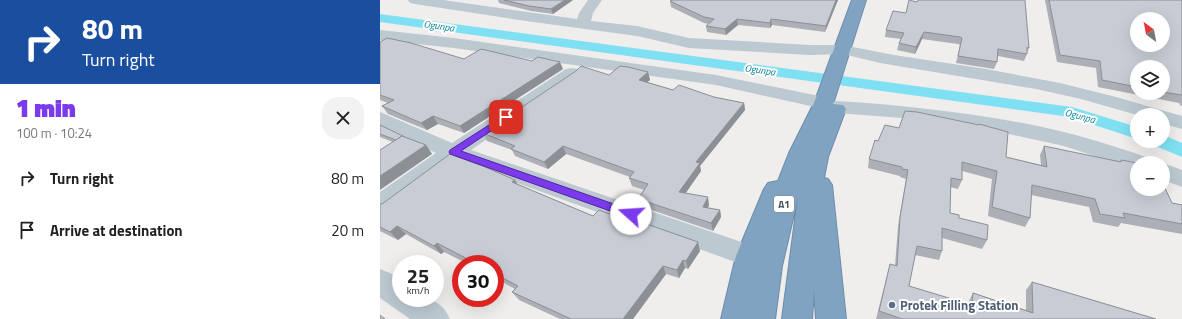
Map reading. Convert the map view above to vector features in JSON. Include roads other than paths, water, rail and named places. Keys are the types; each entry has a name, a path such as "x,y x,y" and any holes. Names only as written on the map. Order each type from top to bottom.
{"highway":[{"name":"A1","path":"760,319 768,266 790,180 809,155 832,101 847,54 859,0"},
{"name":"A1","path":"847,54 860,27 870,0"},
{"name":"A1","path":"797,319 811,183 809,155"},
{"path":"736,319 749,256 776,190 809,155"},
{"path":"809,155 825,230 831,319"}],"street":[{"path":"416,0 526,17 637,31 689,43 810,50 960,70 1047,85 1086,94 1133,108"},
{"path":"583,23 586,12 595,0"},
{"path":"380,35 454,43 716,80 832,101 1018,128 1055,136 1130,160"},
{"path":"380,204 453,152 572,74"},
{"path":"380,118 453,152 749,256"},
{"path":"1170,119 1182,123"},
{"path":"1170,174 1182,179"},
{"path":"380,282 392,290"},
{"path":"417,307 435,319"}],"waterway":[{"name":"Ogunpa","path":"380,18 1072,112 1130,131"},
{"name":"Ogunpa","path":"1170,145 1182,150"}],"place":[{"name":"Protek Filling Station","path":"892,305"}]}
